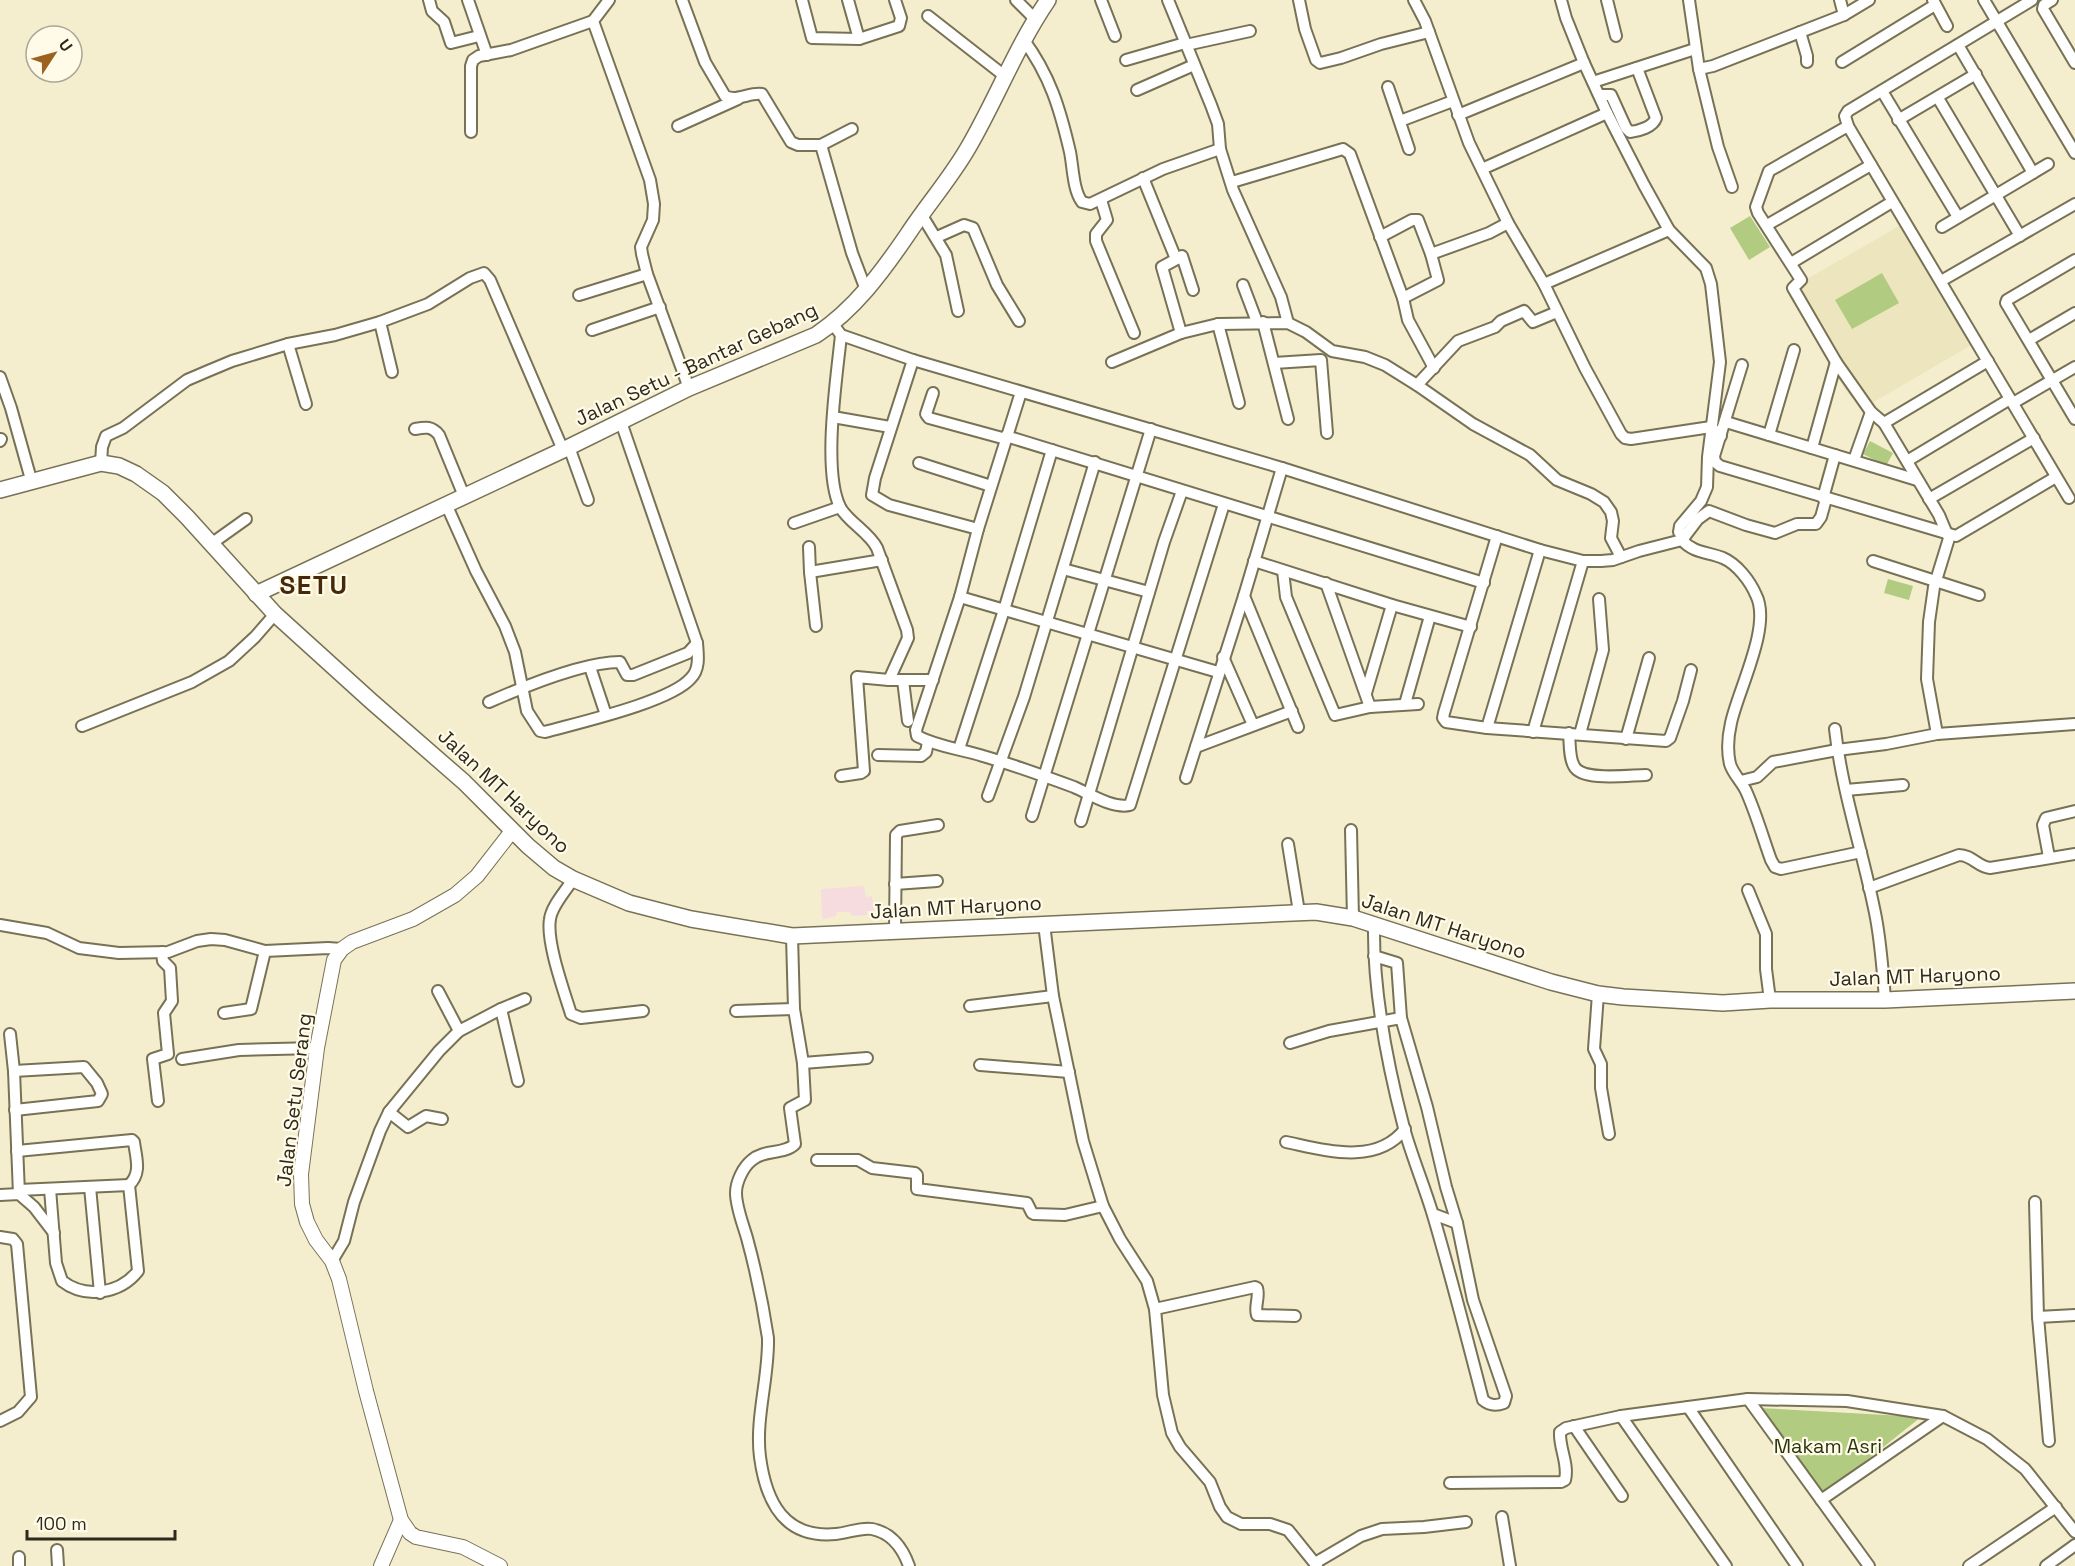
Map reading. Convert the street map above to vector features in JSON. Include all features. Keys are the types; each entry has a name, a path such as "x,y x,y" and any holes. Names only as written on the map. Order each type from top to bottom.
{"main road":[{"name":"Jalan Setu - Bantar Gebang","path":"256,594 689,388 816,335 837,329 847,312 866,290 967,150 1006,77 1023,39 1048,0"},
{"path":"0,490 101,463"},
{"name":"Jalan MT Haryono","path":"101,463 119,466 136,474 162,493 275,614 464,782 512,831 554,868 618,899 660,912 792,936 1317,912 1353,918 1544,980 1598,994 1723,1003 1770,1000 1885,1000 2075,991"}],"street":[{"path":"429,0 432,11 444,22 451,43 479,36"},
{"path":"468,0 487,55"},
{"path":"471,132 471,63 476,58 511,50 592,21 609,0"},
{"path":"682,0 705,62 722,93 730,98 740,99"},
{"path":"802,0 812,38 858,39 899,26 901,18 895,0"},
{"path":"848,0 858,39"},
{"path":"1016,0 1035,19"},
{"path":"1101,0 1115,36"},
{"path":"1168,0 1218,124 1220,149 1233,190 1281,297 1288,323"},
{"path":"1299,0 1305,29 1316,60 1320,63 1429,32"},
{"path":"1414,0 1429,32 1458,115 1508,224 1544,284 1606,409 1625,438 1711,427"},
{"path":"1561,0 1584,63 1607,113 1669,231 1703,264 1711,284 1720,362 1705,495 1680,526 1679,532 1691,549 1718,556 1732,563 1755,591 1760,606 1760,622 1754,649 1731,722 1729,736 1731,766 1747,792 1771,861 1778,869 1861,852"},
{"path":"1607,0 1616,36"},
{"path":"1689,0 1699,69 1718,147 1732,187"},
{"path":"1840,0 1844,15"},
{"path":"1699,69 1713,66 1844,15 1869,0"},
{"path":"1984,0 2075,153"},
{"path":"2032,0 1847,112 1845,116 1848,126 1870,165 2069,498"},
{"path":"2052,0 2044,5 2043,9 2075,63"},
{"path":"1842,62 1934,2 1947,26"},
{"path":"928,16 1006,77"},
{"path":"592,21 652,192 653,220 641,247 647,274 689,388"},
{"path":"1126,60 1250,30"},
{"path":"1800,32 1807,62"},
{"path":"1023,39 1036,57 1053,89 1078,197 1082,202 1090,204 1101,200 1163,169 1220,149"},
{"path":"1958,45 2033,173"},
{"path":"1593,82 1695,49"},
{"path":"1458,115 1584,63"},
{"path":"1137,90 1194,65"},
{"path":"1600,95 1611,95 1630,132 1654,123 1656,118 1637,68"},
{"path":"1898,120 1976,74"},
{"path":"1388,87 1409,149"},
{"path":"1882,91 1958,217"},
{"path":"678,126 740,99 762,94 790,142 798,145 821,145 852,129"},
{"path":"1938,98 2020,236"},
{"path":"1400,121 1453,101"},
{"path":"1482,169 1607,113"},
{"path":"1848,126 1769,171 1756,207 1801,280 1792,288 1836,362 1871,412 1884,423 1948,534 1936,581 1929,622 1926,670 1937,734"},
{"path":"821,145 852,253 866,290"},
{"path":"1232,182 1346,150 1350,154 1408,320 1434,368"},
{"path":"1942,227 2048,164"},
{"path":"1767,225 1870,165"},
{"path":"1143,178 1176,259"},
{"path":"1101,200 1107,220 1096,234 1096,241 1134,333"},
{"path":"1791,263 1892,202"},
{"path":"1941,281 2075,204"},
{"path":"921,214 946,255 958,311"},
{"path":"1380,237 1412,220 1418,220 1431,254 1438,280 1402,298"},
{"path":"1431,254 1508,224"},
{"path":"937,237 964,225 973,228 997,285 1018,321"},
{"path":"1544,284 1669,231"},
{"path":"1181,333 1161,269 1182,256 1192,290"},
{"path":"2075,260 2006,301 2075,419"},
{"path":"101,463 102,447 106,436 123,428 187,380 232,361 288,344 335,335 380,322 428,304 484,273 488,275 588,500"},
{"path":"579,295 647,274"},
{"path":"1243,285 1260,322 1274,363 1288,419"},
{"path":"592,330 660,308"},
{"path":"1417,385 1463,338 1495,327 1501,321 1524,311 1533,322 1557,312"},
{"path":"2029,340 2075,313"},
{"path":"380,322 392,372"},
{"path":"1112,362 1181,333 1218,324 1288,323 1306,332 1332,351 1354,354 1377,362 1417,385 1473,424 1530,455 1557,480 1604,502 1611,512 1610,535 1618,552"},
{"path":"1218,324 1239,403"},
{"path":"889,680 908,638 907,630 875,544 840,507 833,469 837,329 913,360 1282,468 1540,550 1583,561 1601,561 1618,552 1683,539 1698,519 1708,511 1775,533 1797,524 1816,524 1821,517 1835,455"},
{"path":"288,344 306,404"},
{"path":"1769,435 1794,350"},
{"path":"913,360 890,427 872,491 875,498 889,505 978,529"},
{"path":"1274,363 1321,360 1327,433"},
{"path":"1884,423 1988,361"},
{"path":"1812,448 1836,362"},
{"path":"1742,365 1714,456 1717,464 1957,536 2056,477"},
{"path":"1907,461 2075,367"},
{"path":"0,377 32,483"},
{"path":"1021,392 978,529 960,597 916,734 928,742 1000,761 1045,776 1109,802 1130,805 1224,504"},
{"path":"933,393 926,414 929,418 1095,462 1137,477 1484,583"},
{"path":"1854,460 1871,412"},
{"path":"833,417 890,427"},
{"path":"447,504 476,572 505,626 524,687 527,711 534,725 543,733 646,702 680,687 696,671 697,643 621,422"},
{"path":"1725,422 1917,480"},
{"path":"415,429 427,427 434,429 439,435 464,496"},
{"path":"1711,427 1721,436"},
{"path":"1032,816 1090,634 1151,429"},
{"path":"1929,499 2034,438"},
{"path":"959,749 1052,450"},
{"path":"988,796 1047,622 1095,462"},
{"path":"919,464 991,486"},
{"path":"1186,778 1282,468"},
{"path":"1081,821 1132,647 1182,490"},
{"path":"794,523 840,507"},
{"path":"211,544 246,519"},
{"path":"1497,536 1443,718 1448,723 1533,732 1666,741 1669,739 1683,700 1690,670"},
{"path":"809,547 816,626"},
{"path":"1487,728 1540,550"},
{"path":"810,572 882,560"},
{"path":"1254,561 1392,605 1471,627"},
{"path":"1533,732 1583,561"},
{"path":"1874,561 1979,595"},
{"path":"1063,569 1149,592"},
{"path":"1283,571 1286,597 1333,713 1340,715 1370,707 1418,704"},
{"path":"1326,583 1370,707"},
{"path":"1244,596 1298,727"},
{"path":"960,597 1218,672"},
{"path":"1599,599 1603,650 1574,734 1573,764 1581,773 1596,777 1646,775"},
{"path":"1366,693 1392,605"},
{"path":"82,726 192,682 228,661 255,637 275,614"},
{"path":"1405,704 1431,616"},
{"path":"489,702 524,687 590,667 620,663 630,676 678,658 688,653 697,643"},
{"path":"1223,657 1253,725"},
{"path":"1626,739 1649,658"},
{"path":"590,667 606,715"},
{"path":"841,776 864,771 857,677 933,680"},
{"path":"903,680 908,721"},
{"path":"1196,747 1292,711"},
{"path":"1741,781 1757,777 1773,762 1837,750 1886,744 1937,734 2075,724"},
{"path":"1835,729 1837,750 1880,941 1885,1000"},
{"path":"878,755 921,756 926,752 928,742"},
{"path":"1846,790 1903,785"},
{"path":"2049,857 2043,825 2046,818 2075,811"},
{"path":"895,930 895,840 897,832 938,825"},
{"path":"1351,830 1353,918"},
{"path":"0,924 47,933 79,948 119,953 173,951 197,941 211,939 225,940 265,951 342,949 352,942 434,908 468,886 512,831"},
{"path":"1288,844 1299,912"},
{"path":"1869,888 1959,855 1967,855 1983,867 1990,868 2075,854"},
{"path":"573,879 550,920 554,954 571,1014 581,1018 643,1011"},
{"path":"895,884 937,881"},
{"path":"1748,890 1766,934 1766,969 1770,1000"},
{"path":"1044,924 1053,996 1083,1142 1102,1206 1147,1281 1155,1309 1163,1395 1172,1433 1210,1482 1220,1507 1227,1517 1241,1524 1270,1524 1288,1530 1316,1564 1361,1536 1382,1529 1466,1522"},
{"path":"1374,925 1374,956 1382,1020 1392,1078 1405,1129 1433,1214 1483,1400 1497,1405 1503,1403 1506,1395 1473,1300 1457,1223 1401,1018 1396,962 1374,956"},
{"path":"792,936 794,1009 803,1063 805,1100 791,1106 790,1110 795,1144 791,1148 770,1151 752,1160 743,1170 736,1190 736,1199 768,1338 759,1440 763,1472 771,1501 789,1522 822,1534 871,1528 898,1544 909,1566"},
{"name":"Jalan Setu Serang","path":"342,949 334,960 317,1048 301,1174 302,1204 307,1222 316,1240 332,1261 343,1293 366,1391 401,1520"},
{"path":"224,1013 251,1009 265,951"},
{"path":"158,1101 153,1059 168,1054 164,1013 172,1001 170,968 163,961 162,952"},
{"path":"438,991 459,1031"},
{"path":"1598,994 1594,1049 1601,1064 1601,1088 1609,1134"},
{"path":"970,1006 1053,996"},
{"path":"332,1261 344,1241 354,1202 389,1112 438,1051 459,1031 525,999"},
{"path":"501,1009 518,1081"},
{"path":"736,1011 794,1009"},
{"path":"1290,1043 1329,1031 1401,1018"},
{"path":"10,1034 14,1071 19,1192 34,1207 54,1234"},
{"path":"182,1059 239,1050 317,1048"},
{"path":"803,1063 867,1058"},
{"path":"980,1065 1069,1072"},
{"path":"14,1071 84,1067 97,1083 102,1095 98,1101 15,1110"},
{"path":"389,1112 408,1127 426,1116 442,1119"},
{"path":"1286,1142 1328,1150 1364,1151 1390,1144 1405,1129"},
{"path":"17,1151 132,1140 134,1142 138,1171 129,1185 138,1271 129,1280 100,1293 76,1289 62,1281 56,1263 50,1189"},
{"path":"817,1160 858,1160 872,1168 915,1173 917,1189 1027,1203 1034,1214 1065,1215 1102,1206"},
{"path":"0,1195 50,1189 129,1185"},
{"path":"90,1187 100,1293"},
{"path":"2035,1202 2038,1317 2049,1441"},
{"path":"1433,1214 1457,1223"},
{"path":"0,1237 8,1237 15,1241 31,1397 18,1412 0,1421"},
{"path":"1155,1309 1255,1287 1258,1293 1257,1315 1295,1316"},
{"path":"2038,1317 2075,1315"},
{"path":"1748,1399 1867,1565"},
{"path":"1450,1483 1561,1482 1565,1480 1567,1473 1561,1449 1560,1432 1566,1428 1621,1416 1748,1399 1847,1401 1943,1416 1987,1439 2025,1469 2075,1532"},
{"path":"1688,1407 1797,1566"},
{"path":"1621,1416 1726,1566"},
{"path":"1821,1500 1943,1416"},
{"path":"1575,1426 1622,1496"},
{"path":"1969,1566 2056,1507"},
{"path":"1502,1517 1510,1566"},
{"path":"381,1566 401,1520"},
{"path":"401,1520 410,1533 416,1537 463,1547 500,1566"},
{"path":"2046,1566 2075,1545"},
{"path":"57,1550 58,1566"}],"shaded area":[{"path":"1903,224 1973,344 1865,407 1848,394 1786,291"},
{"path":"864,886 866,897 872,896 874,911 867,911 867,915 852,916 850,912 837,912 836,916 822,919 821,889"}],"green space":[{"path":"1750,216 1770,247 1749,260 1730,228"},
{"path":"1882,273 1899,303 1852,329 1835,300"},
{"path":"1870,441 1893,453 1886,466 1863,454"},
{"path":"1888,579 1913,586 1909,600 1884,593"},
{"name":"Makam Asri","path":"1760,1408 1921,1417 1822,1496"}],"district":[{"name":"SETU","path":"314,585"}]}
